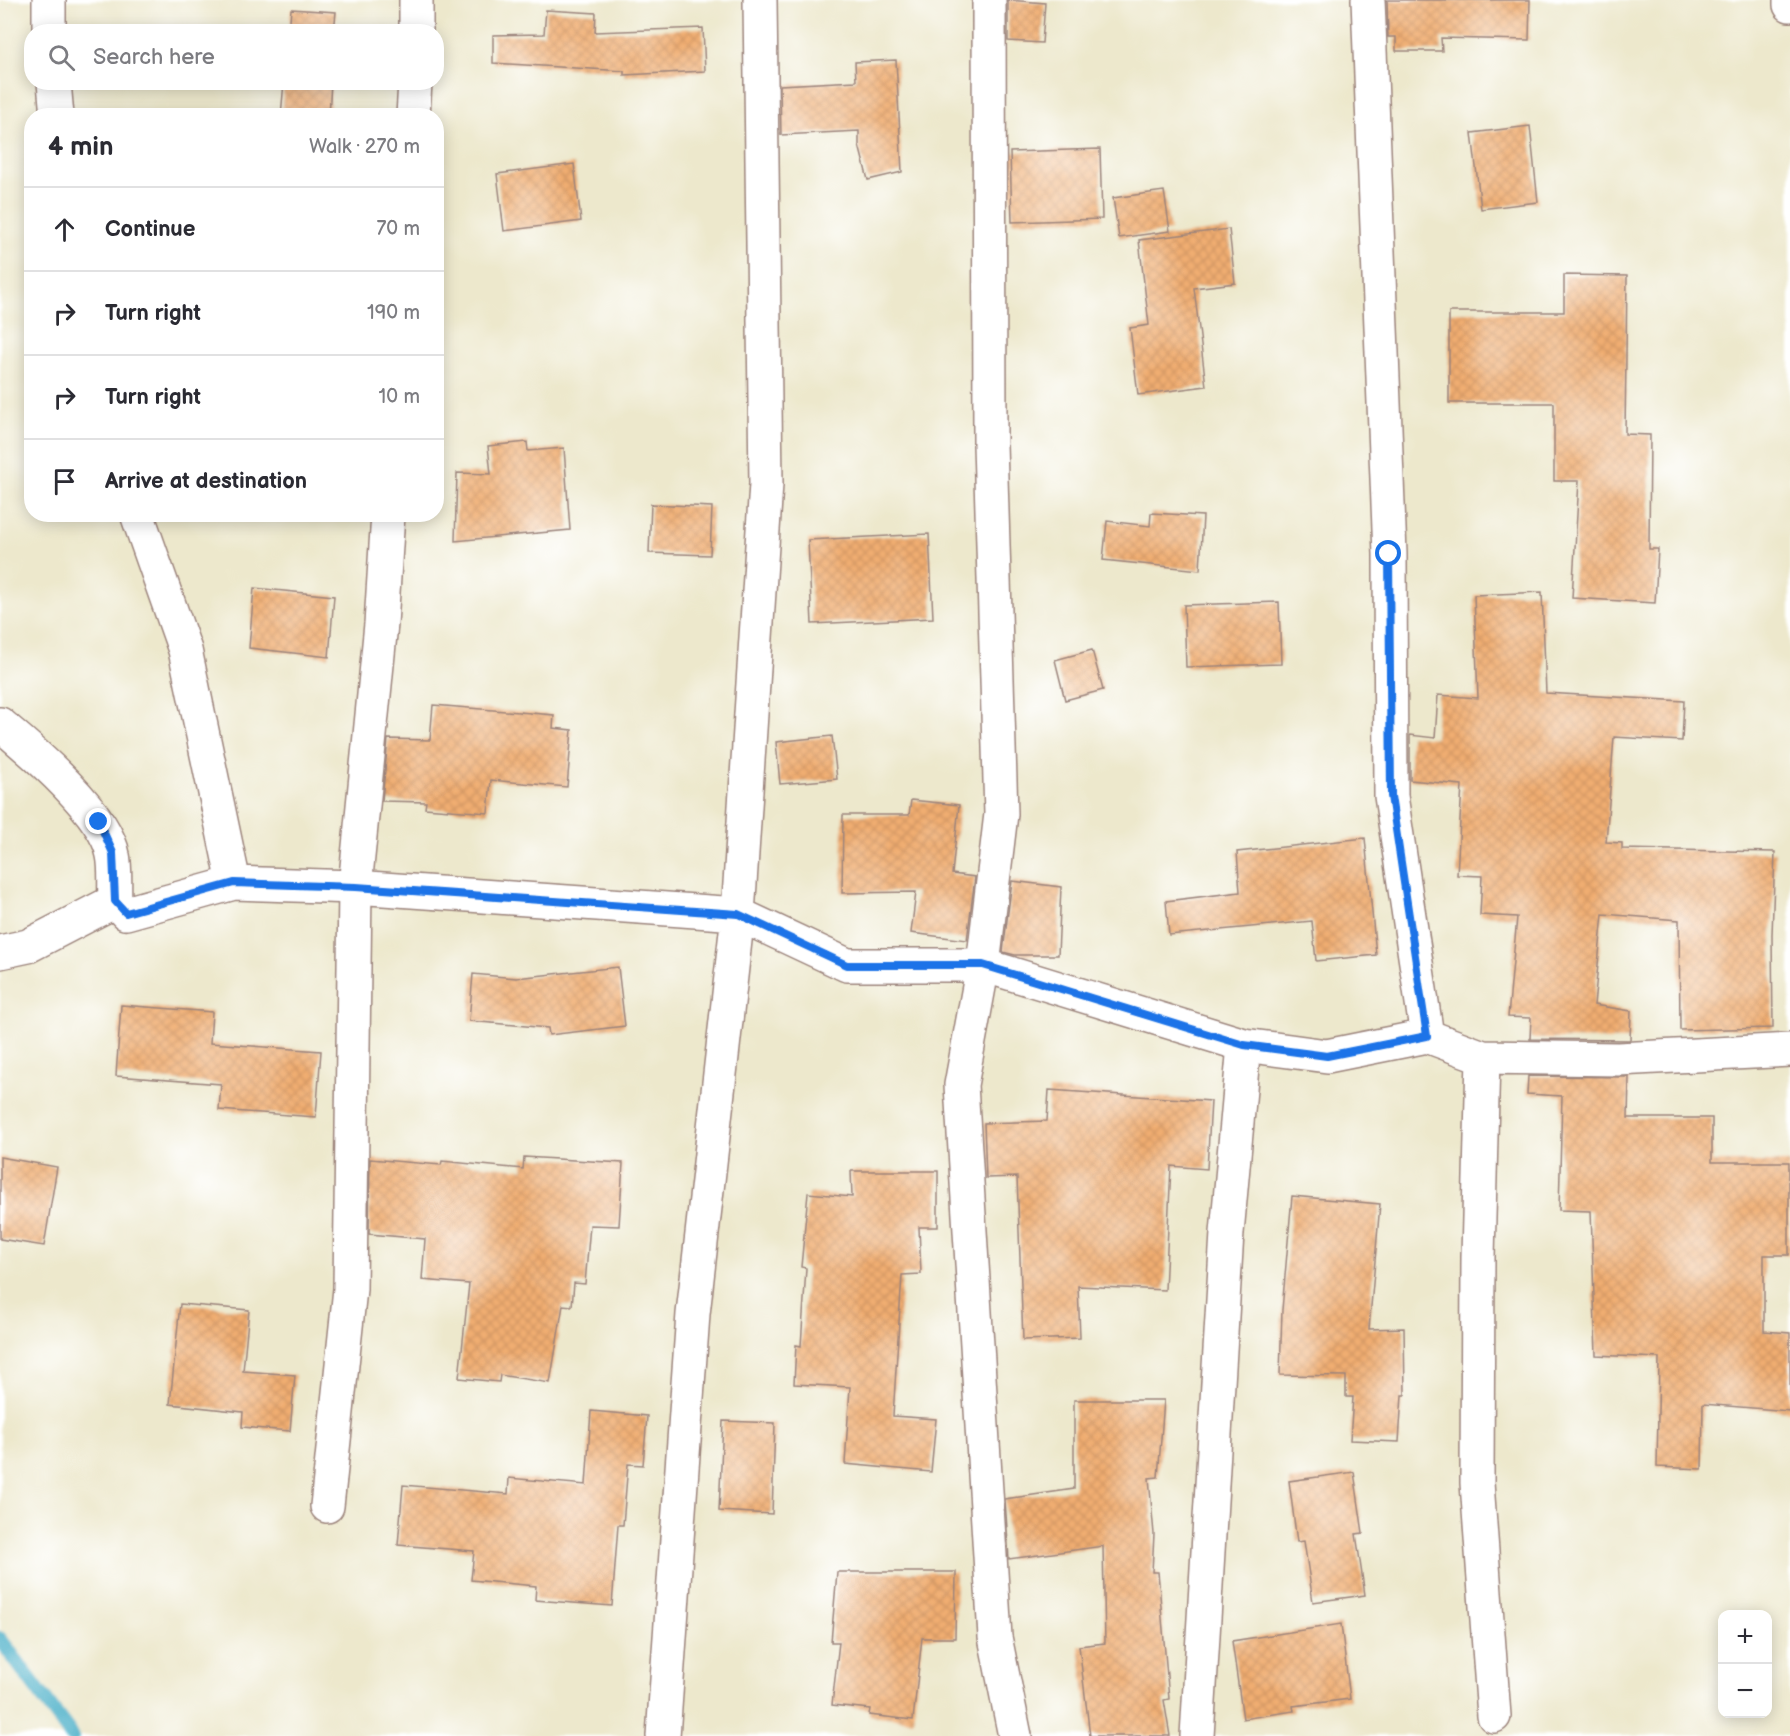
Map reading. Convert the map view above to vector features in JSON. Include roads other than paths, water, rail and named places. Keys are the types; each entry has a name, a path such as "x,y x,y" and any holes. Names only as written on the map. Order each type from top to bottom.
{"street":[{"path":"49,24 50,0"},
{"path":"416,24 417,0"},
{"path":"663,1736 693,1314 738,914 766,484 760,0"},
{"path":"989,0 990,444 1001,814 983,965 961,1085 995,1637 1015,1736"},
{"path":"1368,0 1389,542 1391,796 1427,1036"},
{"path":"55,90 56,108"},
{"path":"413,108 415,90"},
{"path":"140,522 185,651 234,883"},
{"path":"327,1506 350,1289 356,887 381,624 387,522"},
{"path":"0,724 28,748 99,822 113,853 115,901 126,913 234,883 356,887 738,914 847,965 983,965 1244,1045 1327,1056 1427,1036 1483,1057 1618,1059 1790,1050"},
{"path":"0,952 28,946 115,901"},
{"path":"1197,1736 1227,1233 1244,1045"},
{"path":"1483,1057 1478,1257 1477,1483 1494,1716"}],"waterway":[{"path":"0,1639 72,1736"}]}
